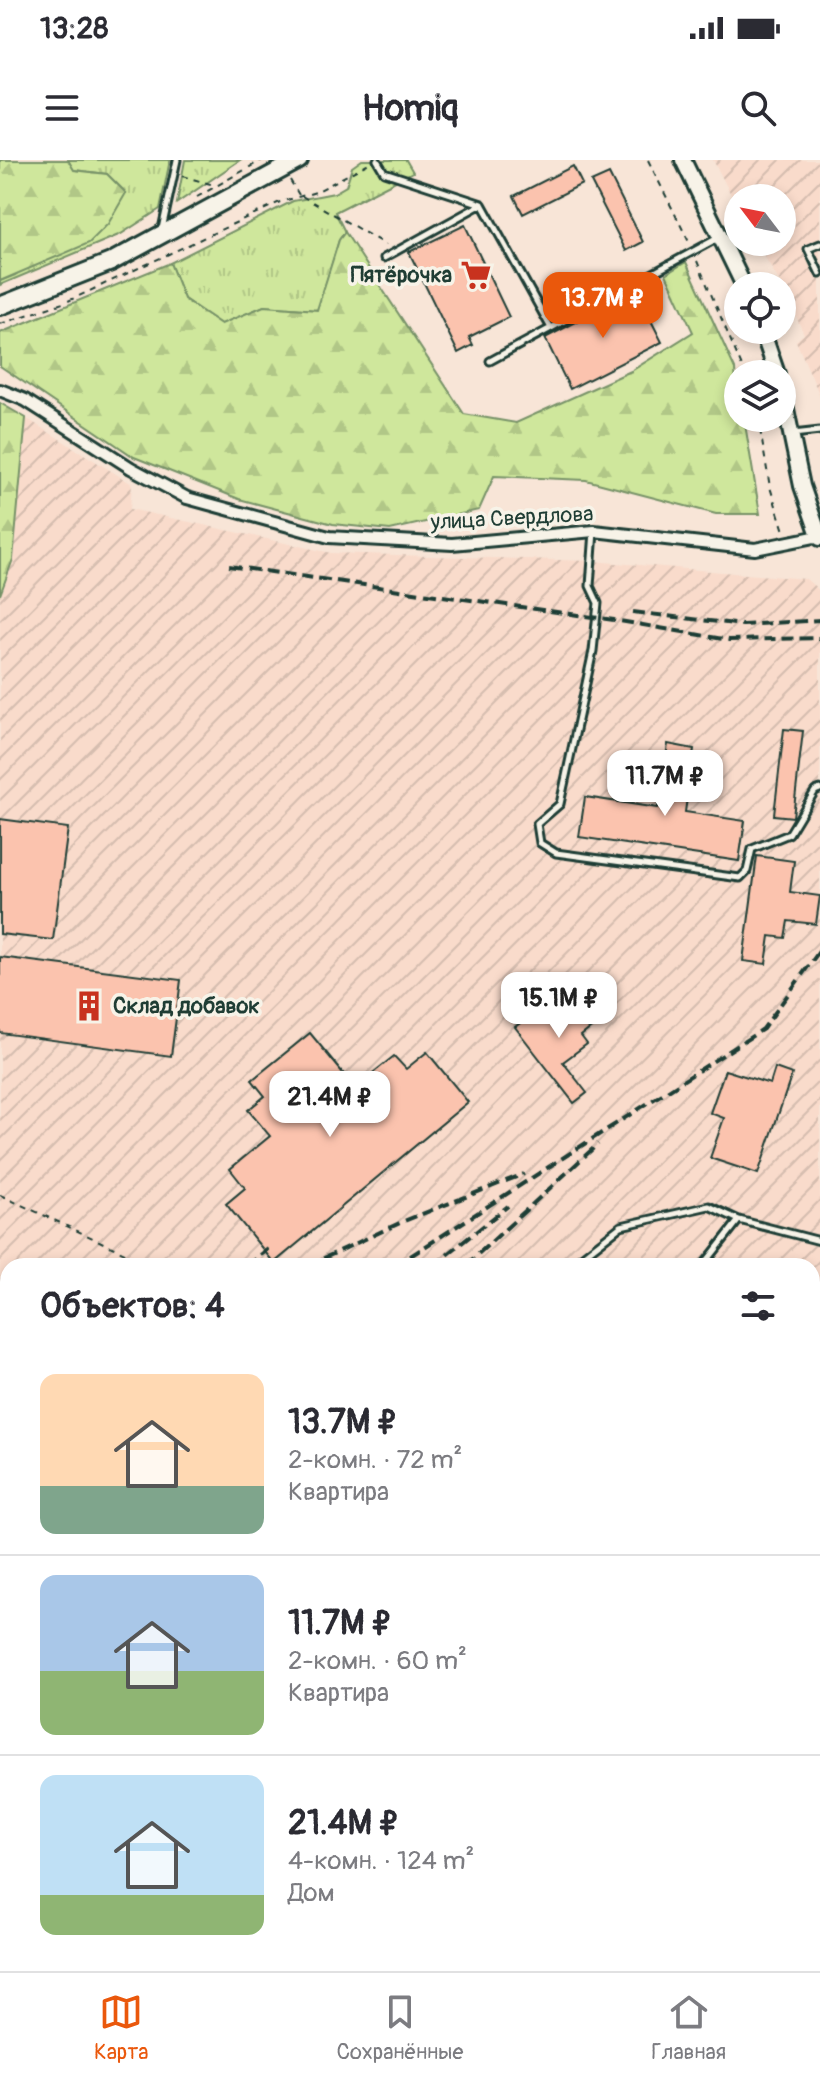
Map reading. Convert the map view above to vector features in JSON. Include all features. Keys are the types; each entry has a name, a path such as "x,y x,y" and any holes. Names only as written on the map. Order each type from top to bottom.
{"main road":[{"path":"0,306 111,262 299,160"}],"street":[{"path":"683,160 738,272"},
{"name":"улица Свердлова","path":"0,390 25,400 131,468 187,498 329,537 452,544 594,531 755,549 820,537"},
{"path":"792,434 802,486 820,537"}],"lane":[{"path":"160,235 177,160"},
{"path":"375,160 384,172 482,204 551,328"},
{"path":"384,258 482,204"},
{"path":"490,361 721,236"},
{"path":"820,244 808,249 820,274"},
{"path":"792,434 820,431"},
{"path":"594,531 590,586 598,603 593,651 560,804 537,824 540,843 556,853 740,878 747,871 752,849 789,834 815,791 820,789"},
{"path":"580,1258 621,1226 709,1206 739,1220 820,1241"},
{"path":"709,1258 739,1220"}],"path":[{"path":"192,201 262,160"},
{"path":"0,324 66,302 280,202 316,192 375,160"},
{"path":"648,160 693,251 739,360"},
{"path":"174,175 218,184"},
{"path":"301,196 397,251"},
{"path":"760,432 770,487 788,544"},
{"path":"0,1195 136,1258"}],"shaded area":[{"path":"713,160 820,160 820,396 796,341 804,334 796,317 796,272 774,272 764,256 796,256 796,184 726,184"},
{"path":"26,418 132,484 130,509 331,553 592,561 806,579 820,591 820,1258 0,1258 0,595 13,559"}],"green space":[{"path":"0,160 68,160 74,170 107,174 126,193 108,224 89,243 0,281"},
{"path":"68,160 170,160 160,209 121,234 0,285 0,281 15,275 126,193 107,174 73,170"},
{"path":"185,160 240,160 177,203"},
{"path":"362,160 406,160 413,172 335,212 345,232 339,240 318,310 264,306 221,325 184,299 170,263 293,201 334,193 346,186 352,167"},
{"path":"345,232 464,414 516,423 631,371 693,332 666,274 686,262 731,360 724,360 724,432 746,432 760,514 716,514 586,480 494,476 479,510 390,530 333,524 239,499 134,457 0,366 0,333 170,263 184,299 221,324 264,306 317,310 339,240"},
{"path":"0,403 26,418 13,559 0,595"}],"building":[{"path":"573,166 582,184 523,214 514,196"},
{"path":"609,174 643,242 626,251 591,182"},
{"path":"465,225 509,317 469,337 473,345 458,353 409,252"},
{"path":"636,291 662,342 570,389 545,338"},
{"path":"784,729 803,731 793,817 774,815"},
{"path":"668,744 694,749 685,812 745,821 739,861 579,837 585,797 658,808"},
{"path":"0,819 68,828 53,940 0,934"},
{"path":"757,856 794,861 790,892 820,896 816,924 788,921 785,938 770,936 766,964 743,961"},
{"name":"Склад добавок","path":"0,957 181,980 171,1056 0,1033"},
{"path":"572,993 596,1024 581,1036 587,1044 563,1062 587,1093 574,1103 515,1027 540,1008 545,1014"},
{"path":"310,1033 361,1095 379,1080 373,1073 394,1056 406,1069 427,1052 468,1102 280,1258 270,1258 226,1204 245,1188 230,1169 270,1136 248,1110 265,1096 252,1080"},
{"path":"775,1068 792,1074 758,1174 710,1158 724,1118 710,1113 725,1070 770,1084"}],"railway":[{"path":"229,566 614,620 729,640 820,638"},
{"path":"633,612 743,625 820,620"},
{"path":"407,1258 763,1029 820,950"},
{"path":"474,1258 598,1144"},
{"path":"324,1258 404,1221 524,1174"},
{"path":"443,1258 508,1206"},
{"path":"256,1258 268,1249"}],"place":[{"name":"Пятёрочка","path":"476,275"},
{"name":"Склад добавок","path":"89,1006"}]}
